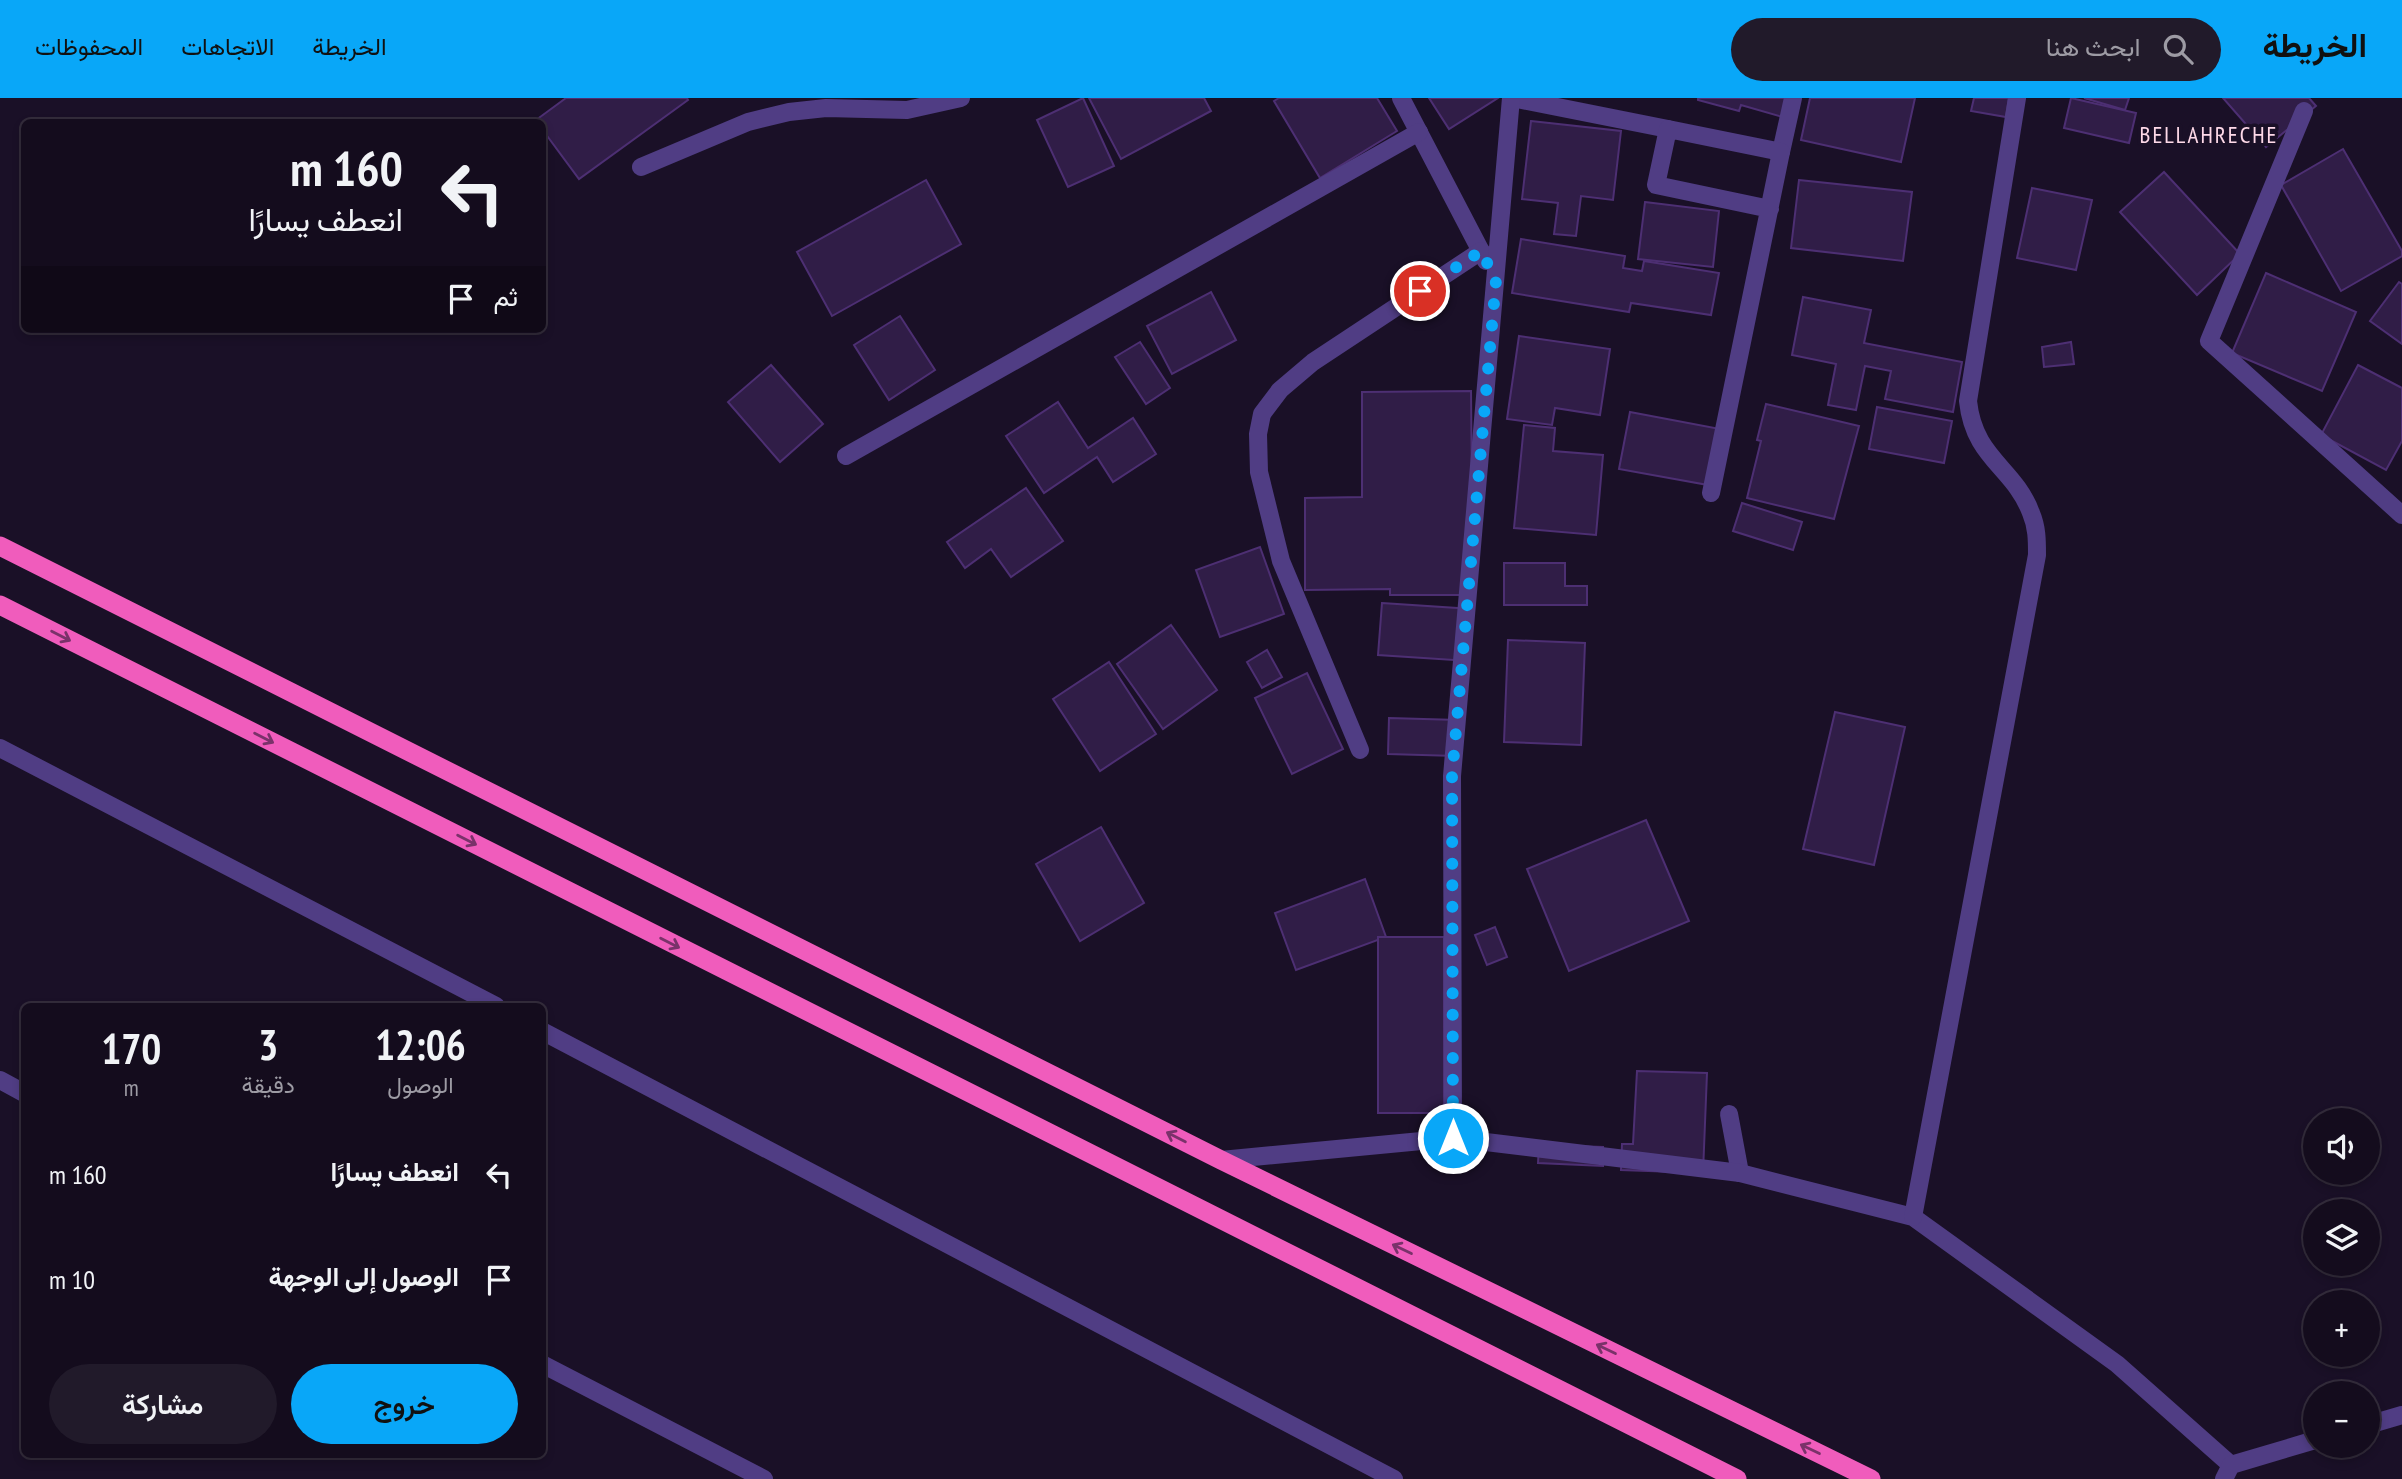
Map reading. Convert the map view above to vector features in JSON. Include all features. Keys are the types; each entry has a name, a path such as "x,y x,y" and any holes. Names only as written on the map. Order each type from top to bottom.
{"highway":[{"path":"0,546 1221,1160 1871,1479"},
{"path":"0,605 1737,1479"}],"street":[{"path":"641,167 748,121 789,112 825,108 907,110 961,98"},
{"path":"1401,98 1496,280"},
{"path":"1453,1138 1452,776 1512,98 1782,152"},
{"path":"1711,493 1793,98"},
{"path":"1913,1217 2038,555 2037,532 2031,512 2022,494 1982,446 1974,431 1968,401 2017,98"},
{"path":"2304,111 2209,341 2402,515"},
{"path":"1668,129 1656,186 1770,209"},
{"path":"846,456 1419,132"},
{"path":"1360,750 1282,561 1259,472 1258,434 1262,414 1280,390 1313,362 1481,251"},
{"path":"0,748 490,1003"},
{"path":"546,1033 1394,1479"},
{"path":"0,1080 21,1091"},
{"path":"1729,1114 1740,1173"},
{"path":"1221,1160 1453,1138 1740,1173 1913,1217 2118,1364 2228,1472 2303,1444"},
{"path":"546,1366 764,1479"},
{"path":"2380,1421 2402,1415"}],"building":[{"path":"566,98 688,100 579,179 546,134 546,119 537,119"},
{"path":"1083,98 1114,166 1068,187 1037,120"},
{"path":"1089,98 1204,98 1211,111 1121,159"},
{"path":"1279,98 1377,98 1397,131 1320,178 1274,101"},
{"path":"1429,98 1498,98 1449,129"},
{"path":"1698,98 1791,98 1786,118 1741,105 1739,111"},
{"path":"1810,98 1915,98 1901,162 1801,140"},
{"path":"1974,98 2009,98 2006,117 1971,111"},
{"path":"2071,98 2136,113 2129,143 2064,128"},
{"path":"2084,98 2129,98 2125,110"},
{"path":"2223,98 2309,98 2316,106 2266,147"},
{"path":"1531,121 1621,131 1613,200 1581,196 1576,236 1554,234 1558,203 1522,199"},
{"path":"2343,149 2402,251 2402,256 2341,291 2281,185"},
{"path":"2164,172 2240,254 2197,295 2120,212"},
{"path":"926,180 961,244 832,316 797,252"},
{"path":"1799,180 1912,192 1903,261 1791,248"},
{"path":"2032,188 2092,200 2076,270 2017,258"},
{"path":"1645,202 1719,211 1713,267 1638,259"},
{"path":"1521,239 1625,256 1623,268 1642,271 1644,261 1719,273 1711,315 1631,303 1629,312 1512,293"},
{"path":"2266,273 2356,312 2322,391 2232,353"},
{"path":"2399,282 2402,284 2402,344 2370,321"},
{"path":"1211,292 1236,340 1172,374 1147,326"},
{"path":"1803,297 1871,310 1864,343 1962,362 1953,412 1885,399 1891,371 1865,366 1856,410 1828,405 1836,364 1792,355"},
{"path":"900,316 935,370 889,400 854,345"},
{"path":"1519,336 1610,349 1600,415 1555,408 1552,425 1507,419"},
{"path":"1140,342 1170,388 1146,404 1115,357"},
{"path":"2071,342 2074,364 2044,367 2042,347"},
{"path":"771,365 823,424 780,462 728,402"},
{"path":"2358,365 2402,388 2402,441 2386,470 2321,435"},
{"path":"1471,391 1473,595 1390,595 1390,589 1305,590 1305,498 1362,497 1362,392"},
{"path":"1058,402 1088,448 1133,418 1156,454 1113,482 1097,457 1044,493 1006,436"},
{"path":"1766,404 1859,426 1834,519 1747,498 1761,441 1757,440"},
{"path":"1877,407 1952,421 1944,463 1869,449"},
{"path":"1630,412 1720,429 1708,485 1619,469"},
{"path":"1524,425 1555,428 1553,451 1603,455 1596,535 1514,528"},
{"path":"1026,488 1063,541 1011,577 991,549 965,568 947,542"},
{"path":"1742,503 1802,522 1793,550 1733,531"},
{"path":"1260,547 1284,614 1220,637 1196,570"},
{"path":"1504,563 1565,563 1565,586 1587,586 1587,605 1504,605"},
{"path":"1382,603 1472,609 1469,661 1378,655"},
{"path":"1171,625 1217,690 1163,729 1117,664"},
{"path":"1508,640 1585,643 1581,745 1504,742"},
{"path":"1267,650 1282,677 1262,688 1247,662"},
{"path":"1109,662 1156,734 1100,771 1053,699"},
{"path":"1307,673 1343,749 1292,774 1255,698"},
{"path":"1835,712 1905,727 1874,865 1803,849"},
{"path":"1389,718 1458,720 1456,756 1388,754"},
{"path":"1646,820 1689,921 1569,971 1527,869"},
{"path":"1101,827 1144,903 1080,941 1036,864"},
{"path":"1365,879 1386,937 1296,970 1275,913"},
{"path":"1495,927 1507,957 1487,965 1475,935"},
{"path":"1378,937 1444,937 1444,1113 1378,1113"},
{"path":"1637,1071 1707,1073 1703,1173 1621,1170 1622,1144 1633,1144"},
{"path":"1539,1145 1603,1147 1603,1166 1538,1163"}],"district":[{"name":"BELLAHRECHE","path":"2209,134"}],"route":[{"path":"1420,291 1481,251 1496,280 1452,776 1453,1138"}]}
